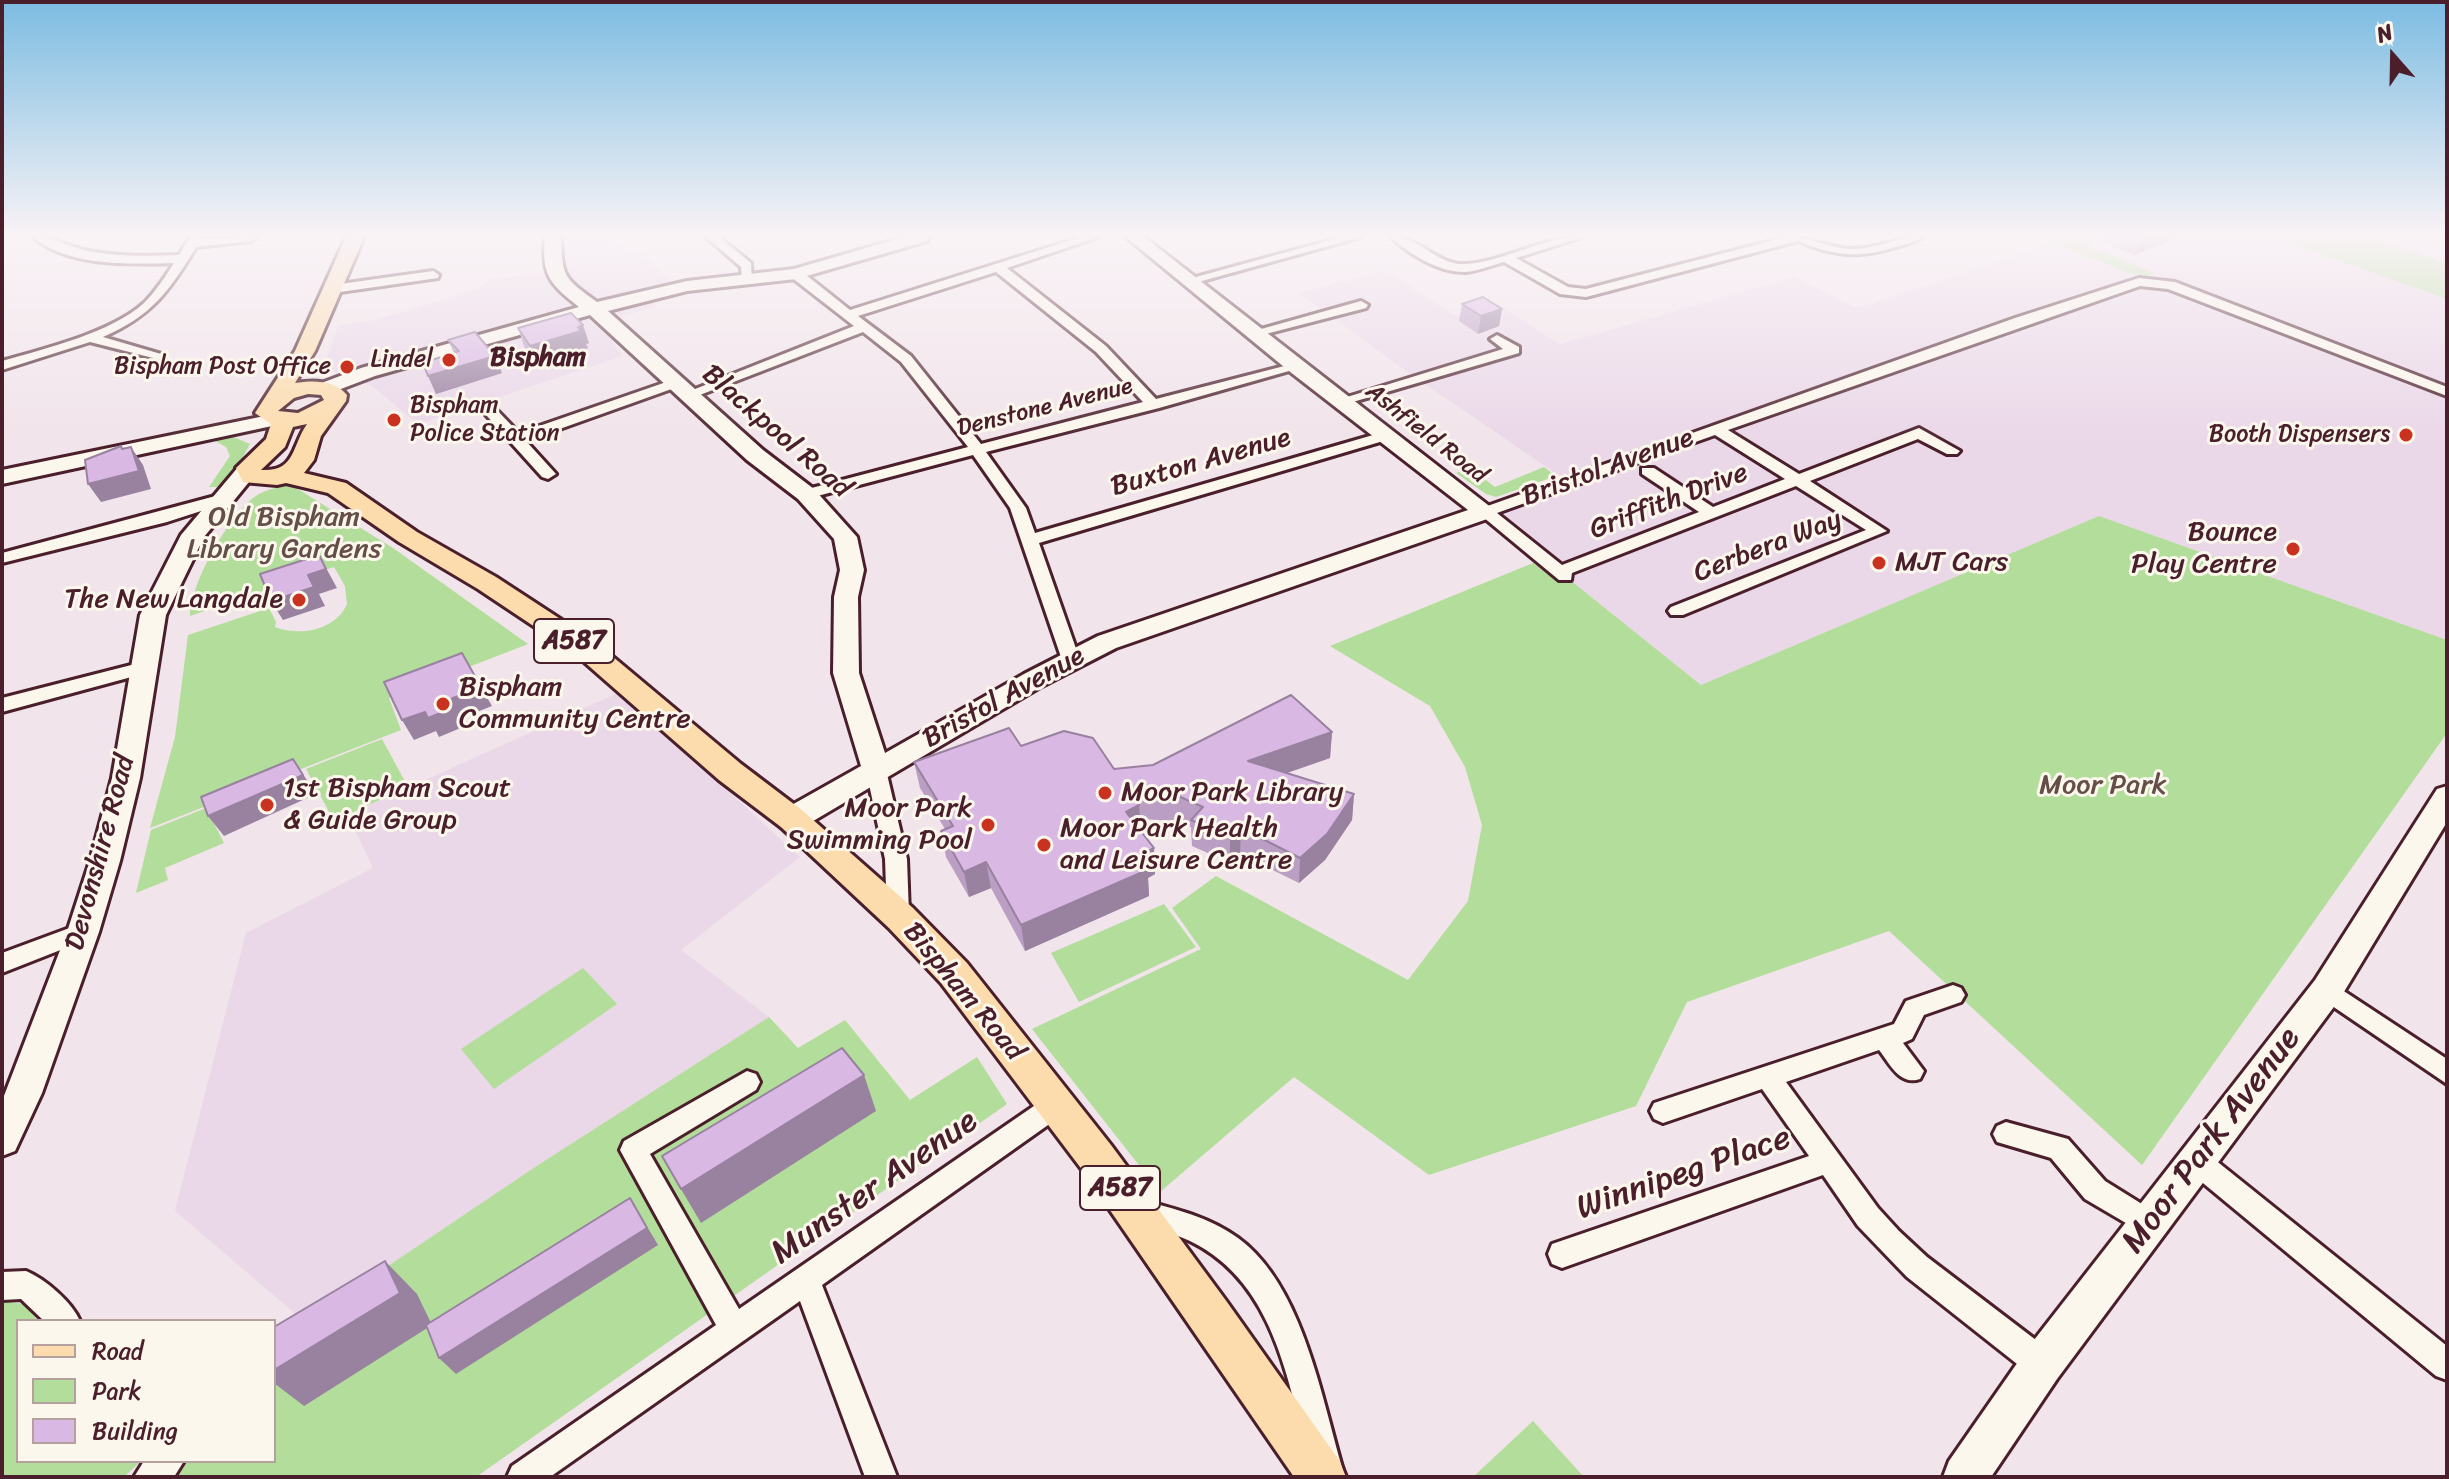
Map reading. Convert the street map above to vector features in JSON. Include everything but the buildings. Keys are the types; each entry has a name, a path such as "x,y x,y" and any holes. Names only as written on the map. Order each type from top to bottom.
{"main road":[{"path":"248,469 277,442 276,411 325,306"},
{"path":"305,351 307,372 329,394"},
{"path":"276,411 309,416 329,394"},
{"path":"280,477 299,465 329,394"},
{"name":"Bispham Road","path":"307,448 337,488 408,537 487,583 584,647 730,772 792,819 898,915 954,973 1137,1212 1322,1477"},
{"name":"A587","path":"248,469 255,478 280,477"},
{"name":"Bispham Road","path":"280,477 337,488"}],"street":[{"path":"2,366 86,337 146,306"},
{"name":"Blackpool Road","path":"587,306 619,329 755,455 806,494 845,537 851,555 846,597 846,673 876,770 896,859 898,915"},
{"path":"329,394 415,359 607,306"},
{"path":"839,306 921,373 1018,508 1071,660"},
{"path":"850,314 875,306"},
{"path":"1047,306 1101,349 1154,405"},
{"name":"Ashfield Road","path":"1222,306 1563,574"},
{"path":"1254,333 1357,306"},
{"name":"Bristol Avenue","path":"792,819 1107,642 1485,512 2063,306"},
{"name":"Bristol Avenue","path":"2227,306 2447,392"},
{"path":"514,440 681,389 866,326"},
{"path":"86,337 156,357"},
{"path":"1341,401 1514,350 1497,339"},
{"name":"Denstone Avenue","path":"806,494 1296,367"},
{"path":"485,406 548,474"},
{"path":"2,477 139,447 232,431 276,411"},
{"path":"139,447 276,411"},
{"path":"1716,429 1797,480"},
{"path":"232,431 255,437 256,445 248,469"},
{"name":"Griffith Drive","path":"1563,574 1919,433 1952,451"},
{"name":"Buxton Avenue","path":"1031,540 1385,436"},
{"name":"Devonshire Road","path":"2,1139 24,1093 83,932 126,778 153,615 200,525 248,469"},
{"path":"1648,471 1712,514"},
{"name":"Devonshire Road","path":"179,563 249,493 280,477"},
{"name":"Cerbera Way","path":"1677,611 1879,531 1797,480"},
{"path":"2,558 223,499"},
{"path":"161,518 186,517 200,525"},
{"path":"2,705 143,668"},
{"name":"Moor Park Avenue","path":"1965,1477 2042,1364 2327,990 2447,797"},
{"path":"2,963 83,932"},
{"path":"2327,990 2447,1073"},
{"path":"1663,1111 1903,1032 1915,1008 1953,995"},
{"path":"1885,1039 1911,1071"},
{"name":"Winnipeg Place","path":"1768,1077 1868,1217 1908,1258 2042,1364"},
{"path":"735,1330 633,1150 747,1082"},
{"name":"Munster Avenue","path":"523,1477 1056,1105"},
{"path":"2006,1134 2059,1148 2095,1190 2148,1223"},
{"path":"2195,1160 2447,1365"},
{"name":"Winnipeg Place","path":"1562,1254 1829,1161"},
{"path":"1137,1212 1194,1228 1229,1248 1259,1277 1282,1315 1329,1477"},
{"path":"806,1280 881,1477"},
{"path":"2,1286 26,1285 63,1319"},
{"path":"150,1477 166,1463"}],"shaded area":[{"path":"421,306 656,306 615,319 613,343 623,356 418,424 372,386 324,367 338,325 375,320"},
{"path":"1317,306 1440,306 1455,316 1500,306 1560,344 1693,306 2447,306 2447,640 2099,516 1701,685 1485,512 1567,481"},
{"path":"620,692 800,857 681,950 769,1017 535,1167 305,1322 175,1211 246,933 373,868 348,815"}],"green space":[{"path":"231,436 250,444 226,487 209,487 230,456 226,447 208,437"},
{"path":"1544,467 1556,476 1496,497 1486,494 1456,473 1470,468 1495,487"},
{"name":"Old Bispham Library Gardens","path":"293,486 393,548 528,644 389,698 401,730 150,828 175,737 188,635 269,608 276,622 275,627 306,631 335,620 347,604 345,586 334,567 190,616 204,568 236,515 259,494"},
{"name":"Moor Park","path":"2099,516 2447,640 2447,733 2142,1165 1889,931 1687,1002 1636,1106 1429,1175 1294,1077 1160,1192 1032,1029 1201,949 1172,908 1216,876 1408,980 1468,901 1482,825 1465,767 1430,706 1330,646 1533,563 1555,580 1565,576 1701,685"},
{"path":"382,739 408,787 334,821 306,769"},
{"path":"206,808 224,843 165,868 168,880 136,893 151,830"},
{"path":"1164,904 1196,947 1079,1002 1051,953"},
{"path":"583,968 617,1004 494,1089 461,1049"},
{"path":"769,1017 798,1048 845,1020 910,1100 977,1057 1007,1104 476,1477 167,1477 184,1463 276,1463 276,1355 305,1322 535,1167"},
{"path":"2,1301 24,1304 36,1319 16,1319 16,1463 139,1463 124,1477 2,1477"},
{"path":"1533,1421 1584,1477 1473,1477"}],"place":[{"name":"Lindel","path":"449,360"},
{"name":"Bispham Post Office","path":"347,367"},
{"name":"Bispham Police Station","path":"394,420"},
{"name":"Booth Dispensers","path":"2406,435"},
{"name":"Bounce Play Centre","path":"2293,549"},
{"name":"MJT Cars","path":"1879,563"},
{"name":"The New Langdale","path":"299,600"},
{"name":"Bispham Community Centre","path":"443,704"},
{"name":"Moor Park Library","path":"1105,793"},
{"name":"1st Bispham Scout & Guide Group","path":"267,805"},
{"name":"Moor Park Swimming Pool","path":"988,825"},
{"name":"Moor Park Health and Leisure Centre","path":"1044,845"}],"district":[{"name":"Bispham","path":"538,358"}]}
